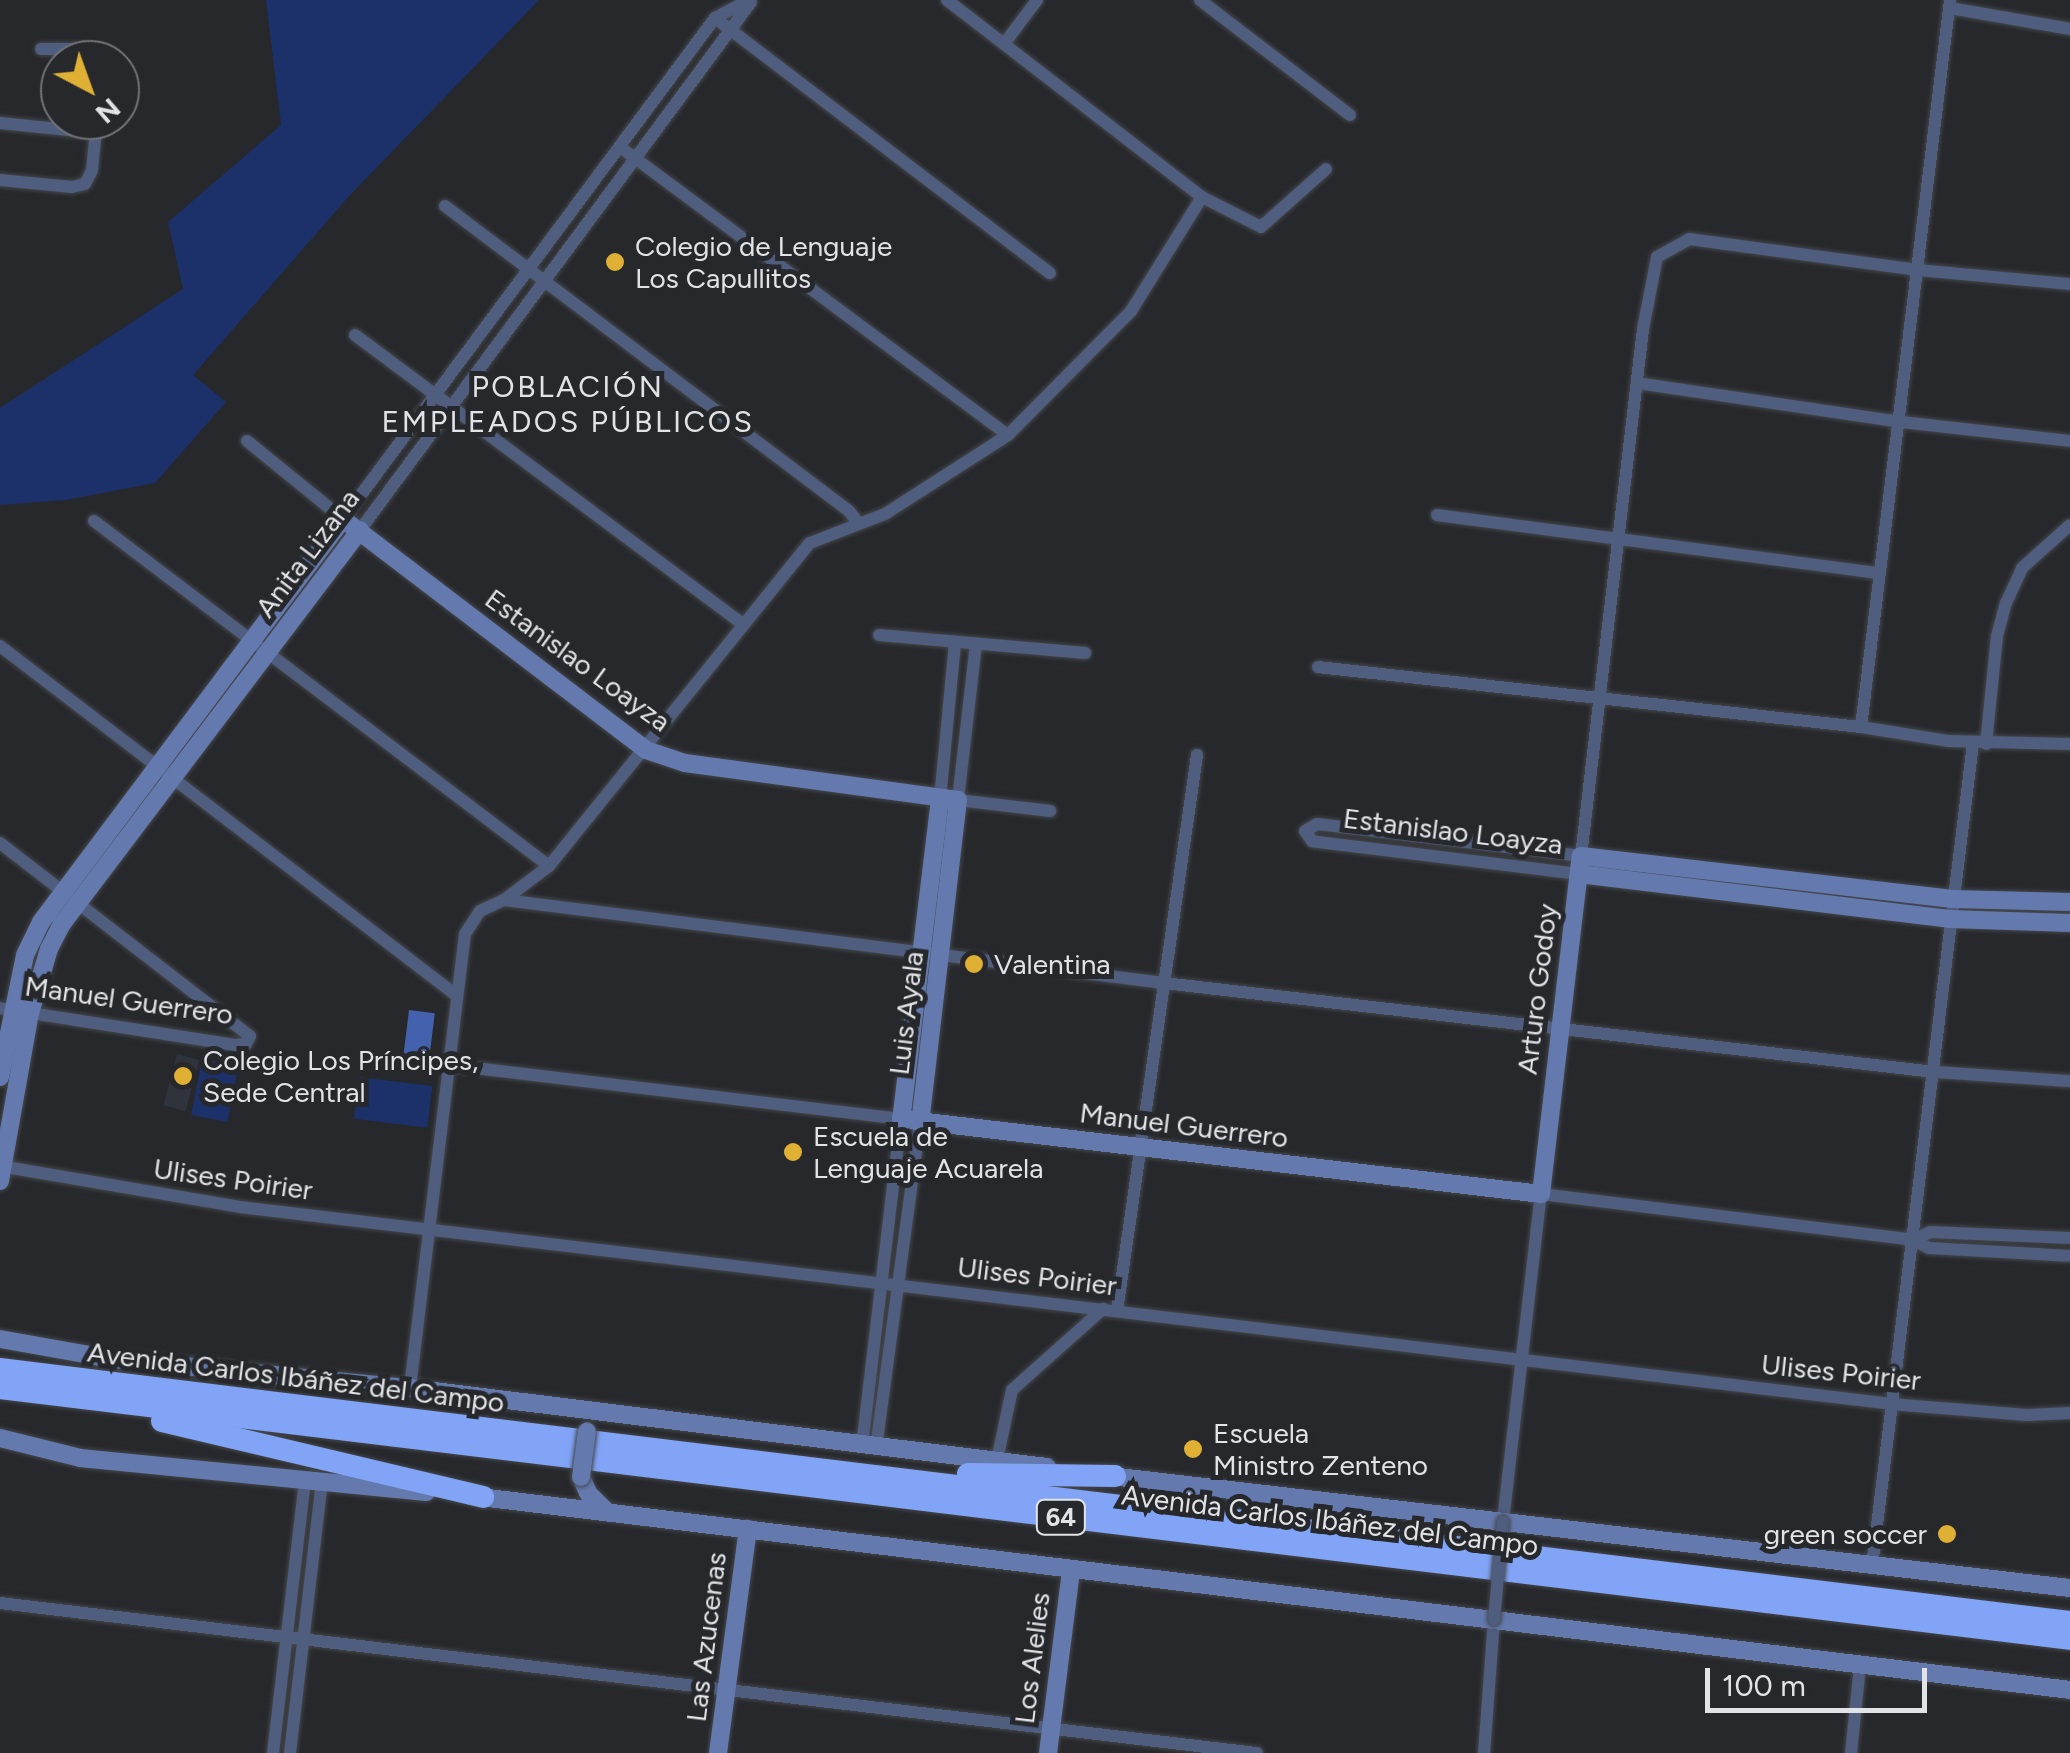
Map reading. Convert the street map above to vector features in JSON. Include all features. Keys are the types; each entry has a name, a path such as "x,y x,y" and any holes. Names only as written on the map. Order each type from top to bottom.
{"highway":[{"name":"Avenida Carlos Ibáñez del Campo","path":"0,1369 2070,1622"},
{"name":"Avenida Carlos Ibáñez del Campo","path":"0,1388 2070,1640"},
{"path":"51,1396 484,1498"},
{"path":"844,1473 1115,1476"}],"street":[{"name":"Anita Lizana","path":"1,1171 14,1010 78,902 174,778 343,519 715,18 751,0"},
{"name":"Anita Lizana","path":"0,1077 25,954 62,891 158,766 360,530 637,160 751,0"},
{"path":"948,0 1202,197 1262,227 1326,168"},
{"path":"1004,44 1038,0"},
{"path":"1200,0 1350,114"},
{"path":"1861,727 1950,4 2070,29"},
{"path":"715,18 1050,272"},
{"path":"0,124 40,125"},
{"path":"0,180 81,186 92,170 95,140"},
{"path":"620,147 1008,434"},
{"path":"410,1388 456,995 465,934 480,911 549,866 810,543 885,514 1008,434 1131,311 1202,197"},
{"path":"445,206 849,511 859,524"},
{"name":"Arturo Godoy","path":"1484,1753 1519,1359 1637,383 1657,257 1665,248 1689,238 1918,270"},
{"path":"1918,270 2070,284"},
{"path":"355,335 743,624"},
{"path":"1637,383 1901,422 2070,441"},
{"name":"Estanislao Loayza","path":"246,442 646,750 685,763 1050,811"},
{"path":"1437,515 1878,573"},
{"path":"94,521 549,866"},
{"path":"1872,1566 1950,919 1998,636 2006,603 2022,568 2070,525"},
{"path":"880,635 1085,653"},
{"name":"Luis Ayala","path":"869,1447 880,1284 940,956 955,642"},
{"name":"Luis Ayala","path":"869,1447 899,1285 921,954 976,644"},
{"path":"0,646 456,995"},
{"path":"1318,666 1979,743 2070,744"},
{"path":"997,1460 1012,1390 1110,1310 1143,1148 1197,754"},
{"name":"Estanislao Loayza","path":"2070,902 1953,898 1580,865 1312,841 1305,831 1317,824 1580,865 1950,919 2070,923"},
{"path":"0,843 78,902"},
{"name":"Manuel Guerrero","path":"14,1010 236,1045 249,1040 248,1030 78,902"},
{"path":"498,902 1934,1072 2070,1081"},
{"name":"Manuel Guerrero","path":"449,1065 1541,1194 1912,1240 1929,1248 2070,1256"},
{"name":"Ulises Poirier","path":"1,1171 240,1208 1891,1404 2027,1415 2070,1414"},
{"name":"Manuel Guerrero","path":"1912,1240 1930,1232 2070,1238"},
{"name":"Avenida Carlos Ibáñez del Campo","path":"0,1338 112,1359 410,1388 869,1447 2070,1588"},
{"path":"549,1504 569,1493 581,1477 587,1431 571,1410"},
{"path":"587,1431 610,1414"},
{"path":"0,1438 80,1458 605,1510 2070,1690"},
{"path":"581,1477 588,1493 605,1510"},
{"path":"273,1753 287,1634 313,1482"},
{"path":"290,1753 303,1636 313,1482"},
{"name":"Las Azucenas","path":"718,1753 748,1529"},
{"name":"Los Alelies","path":"1048,1753 1071,1570"},
{"path":"0,1603 287,1634 1257,1753"},
{"path":"1851,1753 1860,1666"}],"shaded area":[{"path":"266,0 539,0 350,195 193,375 226,402 155,483 66,500 0,505 0,408 183,289 168,222 281,125"},
{"path":"409,1010 435,1013 428,1067 402,1064"},
{"name":"Colegio Los Príncipes, Sede Central","path":"177,1054 199,1060 185,1111 163,1105"},
{"path":"202,1059 238,1066 227,1122 191,1115"},
{"path":"359,1077 432,1086 427,1128 354,1119"}],"place":[{"name":"Colegio de Lenguaje Los Capullitos","path":"615,262"},
{"name":"Valentina","path":"974,964"},
{"name":"Colegio Los Príncipes, Sede Central","path":"183,1076"},
{"name":"Escuela de Lenguaje Acuarela","path":"793,1152"},
{"name":"Escuela Ministro Zenteno","path":"1193,1449"},
{"name":"green soccer","path":"1947,1534"}],"district":[{"name":"POBLACIÓN EMPLEADOS PÚBLICOS","path":"568,404"}]}
